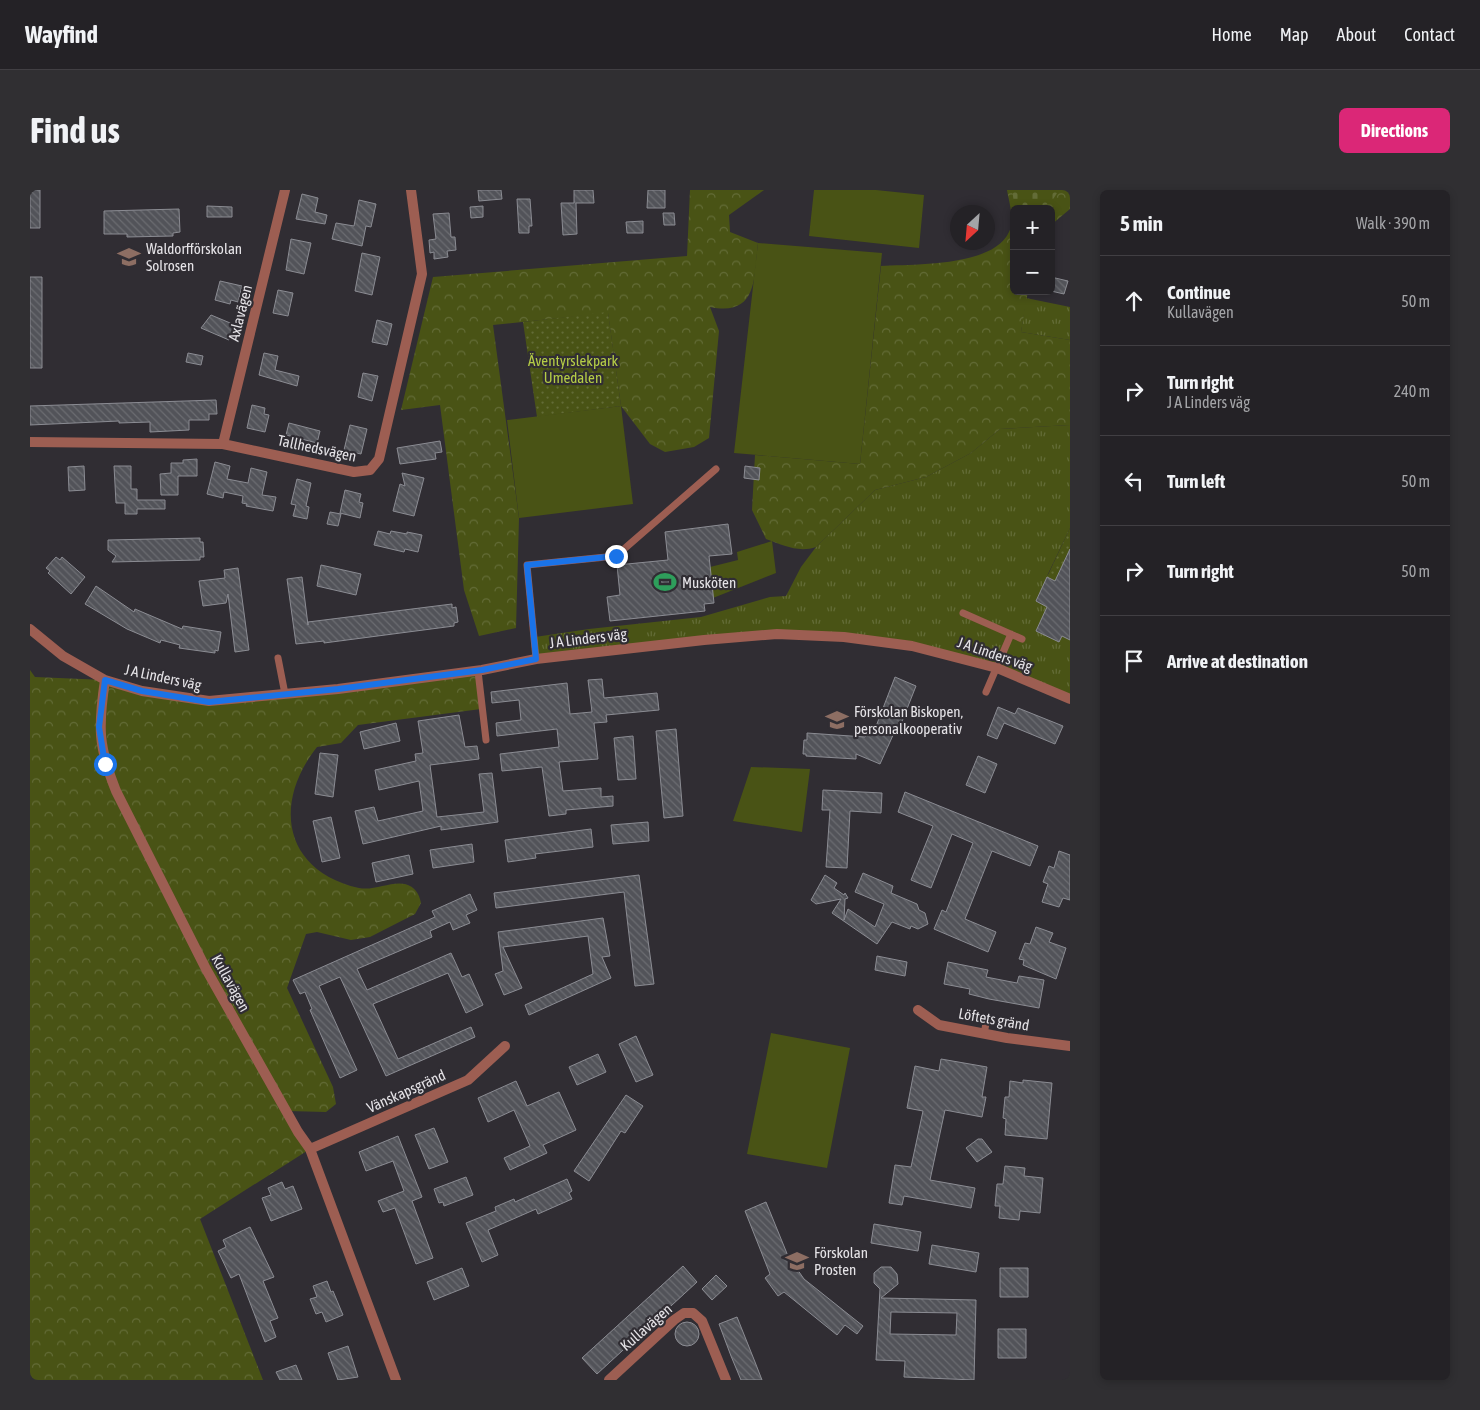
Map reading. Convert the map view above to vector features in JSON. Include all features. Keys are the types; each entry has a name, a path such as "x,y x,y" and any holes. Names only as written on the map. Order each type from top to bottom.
{"street":[{"name":"Axlavägen","path":"223,444 285,190"},
{"name":"Tallhedsvägen","path":"30,442 223,444 354,472 363,473 375,466 379,459 422,274 411,190"},
{"path":"30,630 63,656 105,680"},
{"name":"J A Linders väg","path":"105,680 142,691 188,700 218,701 478,671 536,659 704,640 777,634 844,637 912,646 997,668 1070,699"},
{"name":"Kullavägen","path":"105,680 99,727 105,764 116,791 206,969 310,1150 396,1380"},
{"name":"Löftets gränd","path":"918,1010 939,1025 984,1034 1070,1046"},
{"name":"Vänskapsgränd","path":"310,1150 468,1080 505,1046"},
{"name":"Kullavägen","path":"610,1380 674,1320 684,1313 693,1313 702,1321 726,1380"}],"lane":[{"path":"536,659 527,565 616,556 716,469"},
{"path":"964,613 1022,639"},
{"path":"986,692 1011,634"},
{"path":"278,658 285,694"},
{"path":"478,671 486,740"},
{"path":"984,1034 987,1018"}],"green space":[{"path":"690,190 764,190 729,215 730,232 758,243 756,269 754,281 745,300 737,306 726,309 710,307 719,331 709,438 694,447 665,452 650,444 621,406 608,313 493,325 519,518 516,628 479,636 464,590 440,405 401,410 433,277 687,256"},
{"path":"814,190 876,190 924,195 919,248 809,236"},
{"path":"1007,190 1070,190 1070,209 1055,222 1055,205 1010,206"},
{"path":"1012,190 1059,190 1050,204 1014,205"},
{"path":"1010,230 1010,295 1027,295 1021,332 1070,340 1070,425 1000,429 971,453 926,477 875,490 816,547 797,549 766,539 752,510 755,455 860,464 881,266 932,264 970,258 990,250 995,250 995,246"},
{"path":"758,243 882,253 860,464 734,453"},
{"path":"1026,298 1070,307 1070,340 1021,332"},
{"name":"Äventyrslekpark Umedalen","path":"608,312 621,406 537,417 523,322"},
{"path":"621,406 633,504 519,518 507,420"},
{"path":"1070,425 1070,528 1047,576 1070,549 1070,699 1030,682 912,646 777,634 536,659 535,637 701,617 770,597 786,596 801,567 816,547 875,490 926,477 971,453 1000,429"},
{"path":"1070,528 1070,549 1055,581 1047,577"},
{"path":"772,541 776,573 713,598 710,567 738,560 737,552"},
{"path":"30,670 35,677 105,680 189,700 478,671 481,709 358,725 341,743 317,747 303,769 294,791 291,812 293,832 301,851 314,867 334,879 359,888 365,889 400,883 405,884 416,891 421,903 415,914 370,937 351,940 317,932 306,934 287,988 333,1087 336,1104 326,1112 288,1111 310,1149 200,1219 263,1380 30,1380"},
{"path":"751,767 810,769 802,832 733,821"},
{"path":"771,1033 850,1048 827,1168 747,1154"}],"building":[{"path":"30,190 40,190 40,228 30,228"},
{"path":"478,190 501,190 502,199 479,201"},
{"path":"574,190 593,190 594,203 576,203 577,234 563,235 561,203 574,203"},
{"path":"648,190 665,190 665,208 647,208"},
{"path":"302,194 318,198 315,212 327,215 325,224 296,219"},
{"path":"517,199 530,199 532,226 529,226 529,233 519,233"},
{"path":"359,200 376,204 371,227 366,226 362,246 332,239 336,223 354,226"},
{"path":"207,206 232,207 232,217 207,217"},
{"path":"483,206 483,217 471,218 470,207"},
{"path":"179,209 180,232 173,233 173,236 127,237 127,234 104,234 104,211"},
{"path":"449,213 451,237 455,237 456,250 447,251 448,257 434,259 434,252 430,253 429,240 436,239 433,214"},
{"path":"663,213 674,213 675,225 664,225"},
{"path":"643,221 643,233 627,233 626,222"},
{"path":"291,239 311,243 304,274 286,270"},
{"path":"362,253 380,257 372,295 355,291"},
{"path":"30,277 42,277 42,368 30,368"},
{"path":"1055,278 1068,281 1064,294 1055,292"},
{"path":"220,281 242,286 238,302 231,300 230,304 215,300"},
{"path":"278,290 293,293 288,316 273,313"},
{"path":"211,315 235,325 229,340 201,328"},
{"path":"377,320 392,324 387,345 372,342"},
{"path":"188,353 203,356 201,365 186,362"},
{"path":"264,353 278,356 275,370 299,376 297,386 259,375"},
{"path":"363,373 378,376 372,401 358,397"},
{"path":"216,400 217,414 209,414 209,420 189,420 189,430 150,432 150,422 119,423 119,421 30,425 30,406"},
{"path":"252,405 265,408 264,414 269,415 265,432 247,428"},
{"path":"289,423 320,431 317,443 286,435"},
{"path":"350,425 367,429 361,454 344,450"},
{"path":"440,441 442,452 435,453 436,459 400,464 397,448"},
{"path":"197,459 197,476 178,476 178,495 161,495 160,474 171,473 171,463 183,463 183,460"},
{"path":"215,462 230,466 227,479 248,483 251,468 267,472 262,495 276,497 273,511 246,506 247,504 242,503 243,496 224,492 223,498 207,494"},
{"path":"84,466 85,490 69,491 68,467"},
{"path":"114,466 131,466 131,489 137,489 137,500 165,500 165,509 137,509 137,514 125,514 125,503 116,503"},
{"path":"745,466 760,468 759,480 744,478"},
{"path":"402,473 424,478 414,516 393,511 400,484 405,486"},
{"path":"297,479 311,483 306,506 309,507 307,519 293,516 296,505 291,504"},
{"path":"345,490 361,494 359,502 363,503 360,518 340,513"},
{"path":"330,512 341,514 338,526 327,524"},
{"name":"Musköten","path":"728,524 732,554 709,556 714,603 704,604 705,611 610,621 607,597 620,595 617,565 668,560 665,532"},
{"path":"378,531 390,534 391,531 422,535 418,552 405,549 404,552 374,545"},
{"path":"200,538 200,542 203,542 204,557 200,557 200,560 112,562 116,556 108,550 108,540"},
{"path":"1070,549 1070,640 1062,636 1059,642 1036,631 1047,607 1036,601 1047,577 1055,581"},
{"path":"56,557 60,560 62,557 85,577 71,594 48,573 50,571 46,568"},
{"path":"321,565 361,574 356,595 317,586"},
{"path":"238,568 249,650 235,652 228,594 226,603 203,606 199,581 225,578 224,570"},
{"path":"302,577 308,625 308,622 452,604 452,608 456,607 458,622 454,623 454,626 324,643 324,641 296,644 287,579"},
{"path":"96,586 134,612 135,609 182,629 183,626 221,632 218,651 215,650 215,653 179,648 180,645 161,640 160,643 127,629 85,604"},
{"path":"895,677 916,686 897,734 894,733 880,764 856,754 856,759 806,756 806,754 803,754 804,740 807,740 807,733 865,737 870,727 875,729"},
{"path":"602,679 604,698 657,693 659,710 606,715 607,722 594,723 598,759 559,762 563,791 601,788 601,797 613,796 613,806 566,810 566,814 549,816 542,767 502,771 500,754 559,747 557,729 497,736 496,723 521,720 519,700 492,703 491,692 567,683 570,714 592,712 588,680"},
{"path":"998,707 1015,714 1018,708 1063,726 1055,744 1004,723 997,739 987,735"},
{"path":"459,715 465,747 477,746 479,759 430,765 437,817 484,812 479,774 492,773 498,822 441,830 441,826 363,844 355,811 374,807 378,821 423,811 419,781 379,790 375,770 416,761 415,754 423,753 418,721"},
{"path":"396,723 400,741 364,749 360,732"},
{"path":"676,729 683,816 664,818 656,731"},
{"path":"633,736 636,779 618,780 614,738"},
{"path":"320,753 338,755 333,797 315,794"},
{"path":"978,756 997,764 985,793 966,785"},
{"path":"823,790 882,793 881,813 850,811 847,868 826,867 830,810 822,810"},
{"path":"905,792 1038,846 1030,866 992,851 965,919 996,932 988,952 934,929 942,910 946,912 973,843 952,834 931,888 911,880 933,826 898,812"},
{"path":"331,817 340,858 322,862 313,821"},
{"path":"648,822 649,841 613,844 611,825"},
{"path":"591,829 593,847 535,854 536,858 508,862 505,840"},
{"path":"472,844 474,862 433,868 430,850"},
{"path":"1059,851 1070,855 1070,900 1063,898 1059,907 1042,902 1048,884 1043,882 1049,866 1054,868"},
{"path":"409,855 413,874 376,882 372,863"},
{"path":"863,873 893,886 891,893 917,904 919,910 925,913 928,924 918,929 911,926 910,929 892,922 877,944 832,913 841,899 816,904 811,900 825,875 837,883 834,888 844,895 845,893 848,898 845,899 844,920 848,909 875,927 884,904 855,892"},
{"path":"639,875 654,984 635,986 624,892 496,908 494,893"},
{"path":"470,894 477,910 466,915 470,923 453,930 450,922 430,931 432,937 357,969 367,990 451,953 462,977 469,974 483,1005 466,1013 448,973 373,1004 398,1059 471,1027 475,1037 386,1076 340,977 319,986 357,1070 340,1078 310,1010 312,1009 305,992 300,994 293,980 435,917 432,911"},
{"path":"603,918 610,956 602,957 611,978 529,1015 525,1005 593,974 588,936 503,947 522,988 504,995 495,974 503,971 498,932"},
{"path":"1036,927 1053,933 1049,942 1066,948 1056,979 1023,965 1024,960 1019,959 1025,943 1030,944"},
{"path":"877,956 907,962 905,976 875,970"},
{"path":"948,962 988,970 986,977 1017,983 1019,976 1044,980 1039,1008 969,994 970,989 944,984"},
{"path":"636,1036 653,1075 636,1082 619,1044"},
{"path":"598,1054 606,1072 577,1085 569,1067"},
{"path":"941,1059 987,1067 982,1097 986,1097 982,1117 945,1110 930,1180 975,1188 971,1208 904,1196 902,1205 889,1203 895,1165 911,1167 923,1111 907,1108 915,1066 939,1071"},
{"path":"1023,1080 1052,1083 1047,1139 1005,1135 1006,1119 1003,1118 1005,1097 1009,1097 1010,1081 1023,1083"},
{"path":"516,1081 527,1106 559,1092 576,1130 543,1145 547,1153 510,1170 504,1158 530,1146 514,1110 488,1122 478,1098"},
{"path":"626,1095 643,1106 625,1133 621,1131 589,1181 574,1171"},
{"path":"434,1128 448,1162 429,1169 415,1135"},
{"path":"398,1136 422,1197 412,1201 433,1258 416,1264 395,1208 383,1212 378,1201 404,1191 393,1161 366,1171 359,1152"},
{"path":"978,1139 982,1139 992,1152 977,1162 966,1148"},
{"path":"1005,1166 1025,1168 1024,1176 1043,1178 1040,1213 1020,1211 1019,1220 999,1218 1000,1206 995,1206 997,1184 1003,1184"},
{"path":"466,1177 473,1195 444,1206 443,1202 439,1203 434,1189"},
{"path":"567,1179 572,1191 569,1193 572,1199 538,1214 536,1209 488,1230 498,1255 482,1262 466,1223 496,1211 495,1207 514,1199 515,1202"},
{"path":"282,1182 285,1189 293,1186 302,1209 271,1221 262,1198 271,1195 268,1188"},
{"path":"766,1202 788,1256 804,1279 863,1326 857,1334 845,1325 837,1335 784,1292 778,1296 765,1278 770,1274 745,1211"},
{"path":"874,1224 921,1232 918,1251 871,1243"},
{"path":"250,1227 274,1277 263,1281 278,1318 270,1321 276,1337 265,1342 239,1274 231,1278 218,1251 226,1247 223,1240"},
{"path":"932,1245 979,1253 976,1272 929,1264"},
{"path":"683,1266 697,1282 597,1374 582,1358"},
{"path":"881,1267 891,1267 897,1274 898,1284 881,1298 976,1300 974,1380 904,1377 905,1361 876,1360 880,1289 874,1283 874,1273","holes":["891,1312 957,1313 956,1335 890,1334"]},
{"path":"462,1268 469,1286 434,1300 427,1282"},
{"path":"1000,1268 1028,1268 1028,1297 1000,1297"},
{"path":"716,1275 727,1286 712,1300 702,1289"},
{"path":"327,1281 343,1315 326,1322 322,1312 316,1314 310,1299 317,1297 313,1286"},
{"path":"737,1317 762,1380 741,1380 731,1356 719,1324"},
{"path":"687,1322 696,1325 699,1334 696,1343 687,1346 678,1343 675,1334 678,1325"},
{"path":"998,1329 1026,1329 1026,1358 998,1358"},
{"path":"348,1346 358,1377 338,1380 328,1353"},
{"path":"296,1365 302,1380 280,1380 276,1372"}],"place":[{"name":"Waldorfförskolan Solrosen","path":"129,257"},
{"name":"Musköten","path":"665,582"},
{"name":"Förskolan Biskopen, personalkooperativ","path":"837,720"},
{"name":"Förskolan Prosten","path":"797,1261"}],"route":[{"path":"105,764 99,727 105,680 170,697 209,702 338,689 482,670 536,659 527,565 616,556"}]}
